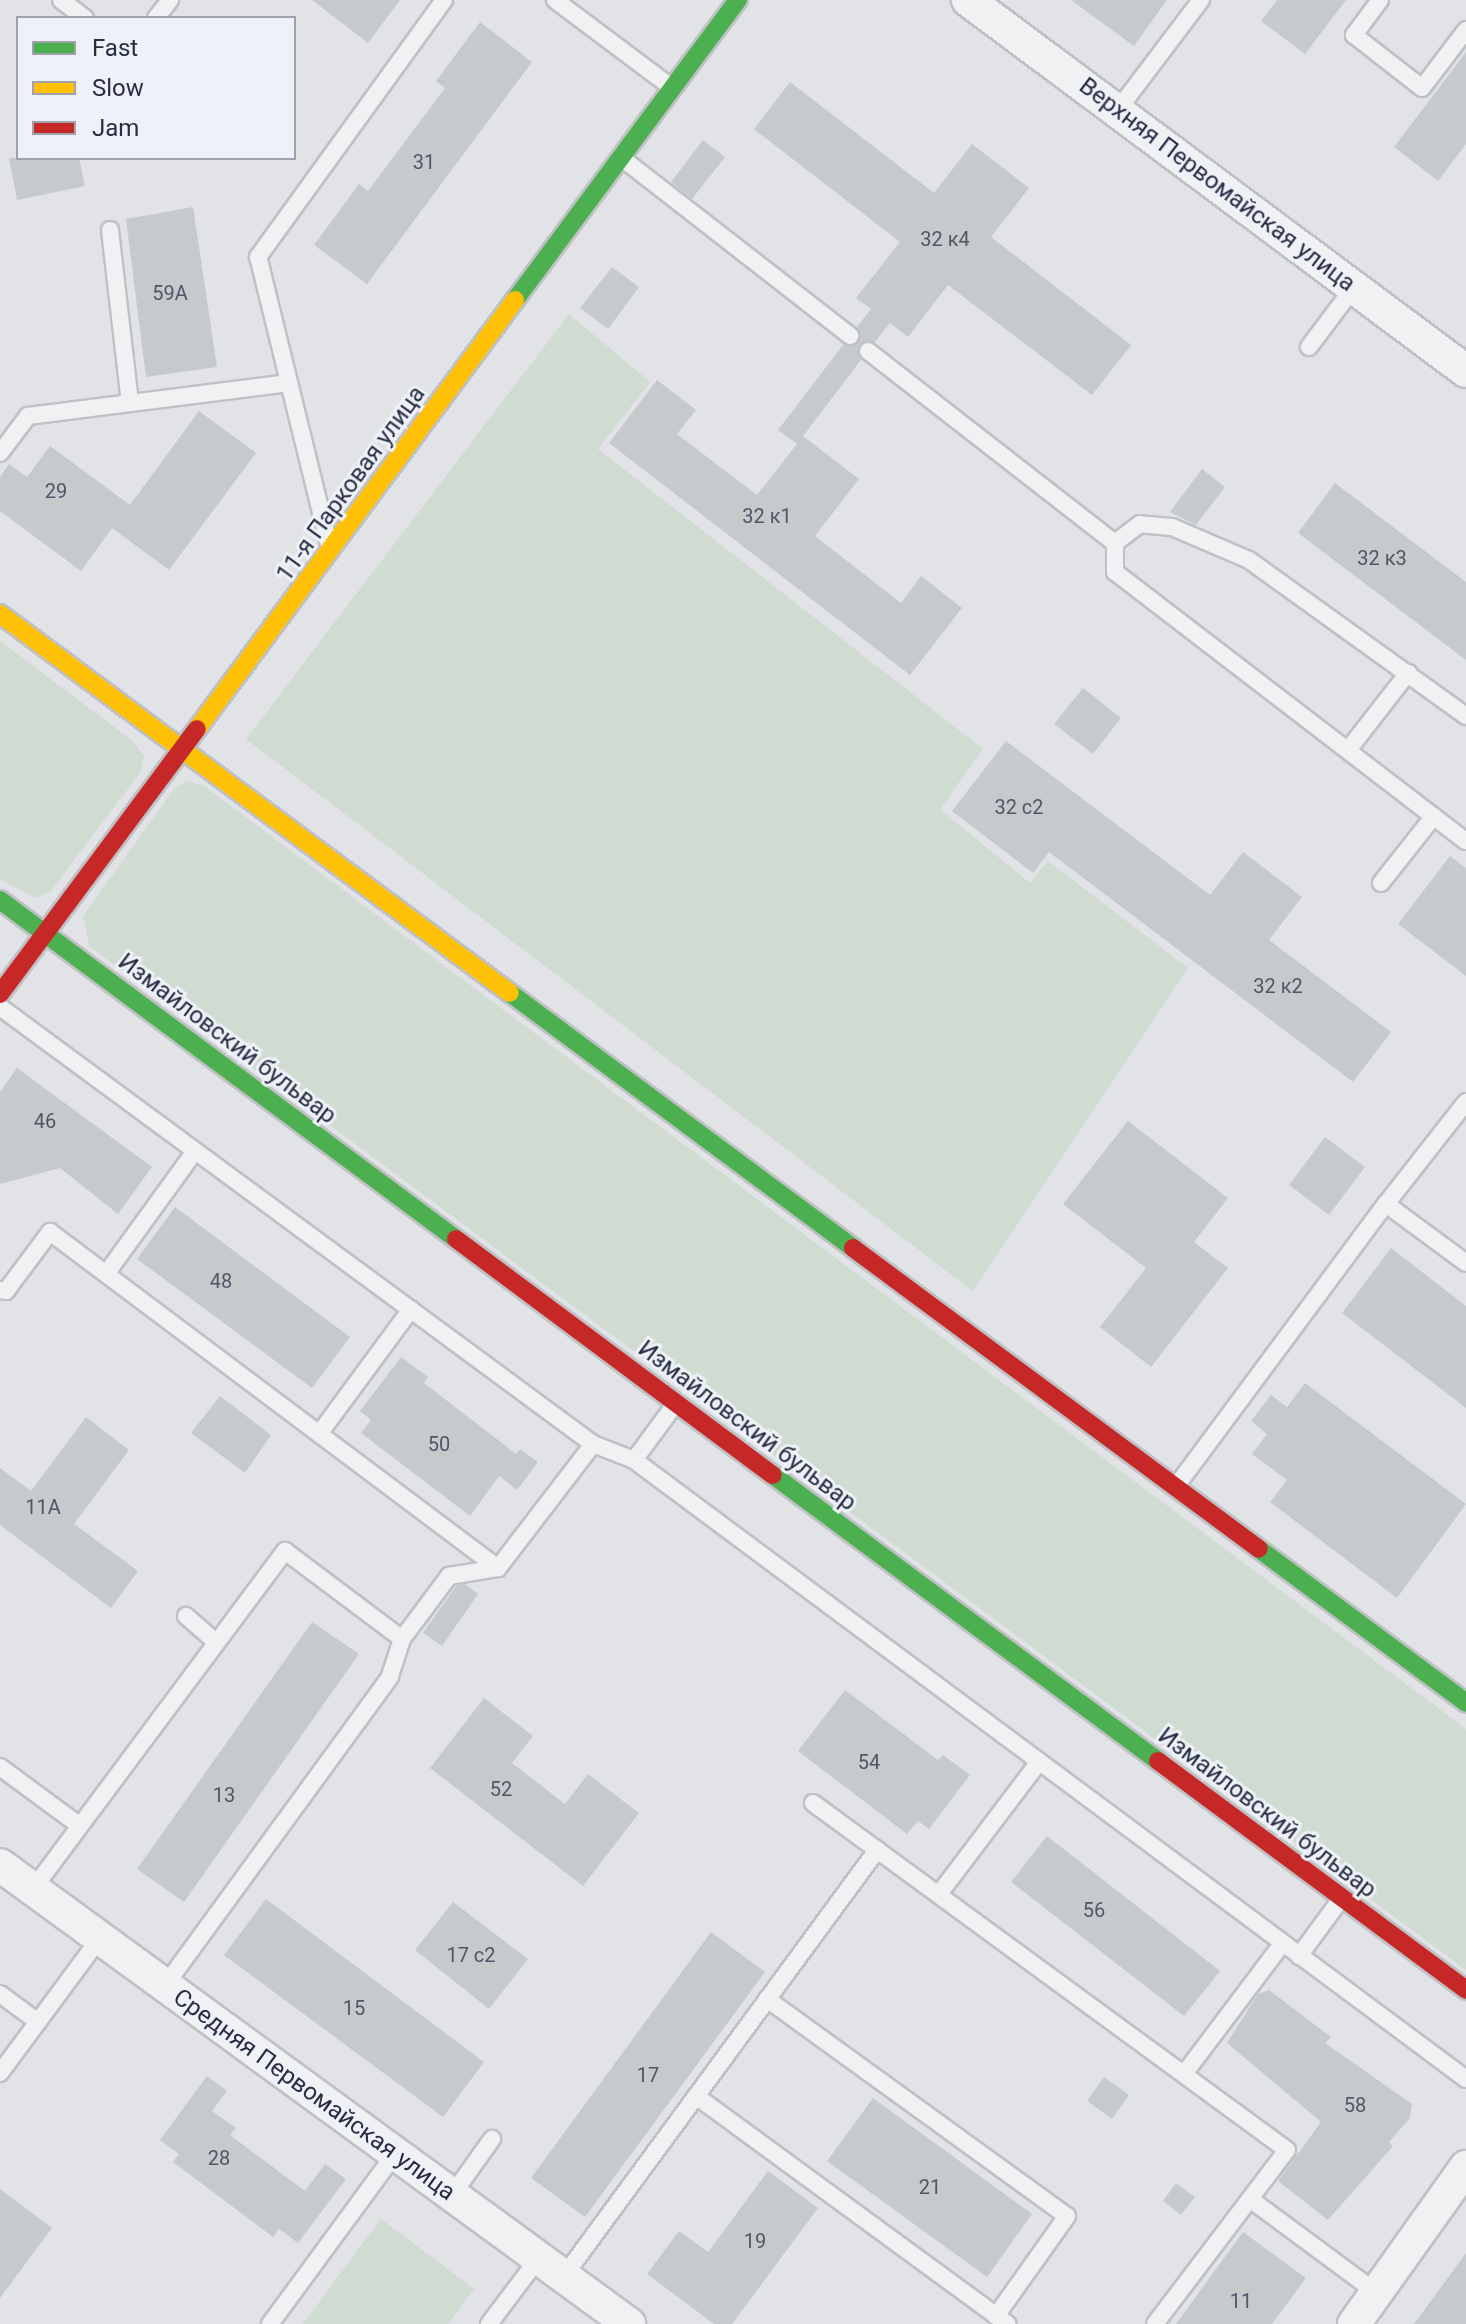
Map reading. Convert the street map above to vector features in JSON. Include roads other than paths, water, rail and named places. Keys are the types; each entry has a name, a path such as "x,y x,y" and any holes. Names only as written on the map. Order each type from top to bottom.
{"street":[{"name":"11-я Парковая улица","path":"0,994 738,0"},
{"name":"Верхняя Первомайская улица","path":"968,0 1466,371"},
{"path":"0,614 1173,1490 1466,1703"},
{"name":"Измайловский бульвар","path":"0,900 1466,1990"},
{"name":"Средняя Первомайская улица","path":"0,1865 629,2324"},
{"path":"1354,2324 1466,2167"}],"lane":[{"path":"61,0 82,16"},
{"path":"158,16 170,0"},
{"path":"330,553 258,257 444,0"},
{"path":"555,0 673,88"},
{"path":"1117,111 1201,0"},
{"path":"1380,0 1354,35 1422,88 1466,30"},
{"path":"622,158 850,336"},
{"path":"110,230 130,403"},
{"path":"1309,347 1354,287"},
{"path":"868,351 1115,543"},
{"path":"0,453 28,416 289,383"},
{"path":"1115,543 1140,524 1172,527 1249,560 1466,716"},
{"path":"1115,543 1115,572 1466,841"},
{"path":"1348,750 1408,673"},
{"path":"1381,883 1434,816"},
{"path":"0,1007 593,1444 634,1460 1466,2079"},
{"path":"1173,1490 1466,1102"},
{"path":"106,1274 195,1151"},
{"path":"1386,1204 1466,1263"},
{"path":"0,1290 6,1291 50,1232 498,1568"},
{"path":"319,1434 411,1309"},
{"path":"634,1460 676,1403"},
{"path":"165,1985 390,1677 402,1639 449,1576 498,1568 593,1444"},
{"path":"33,1889 285,1551 402,1639"},
{"path":"186,1616 216,1642"},
{"path":"939,1894 1039,1762"},
{"path":"0,1767 80,1826"},
{"path":"813,1803 830,1823 877,1850 939,1894 1287,2150 1155,2324"},
{"path":"489,2324 551,2267 696,2096 877,1850"},
{"path":"1299,1956 1342,1898"},
{"path":"0,2073 100,1938"},
{"path":"1184,2074 1282,1944"},
{"path":"0,1994 38,2022"},
{"path":"696,2096 1001,2320 1067,2216 767,1999"},
{"path":"452,2195 492,2139"},
{"path":"270,2324 395,2154"},
{"path":"1250,2199 1377,2293"}]}
